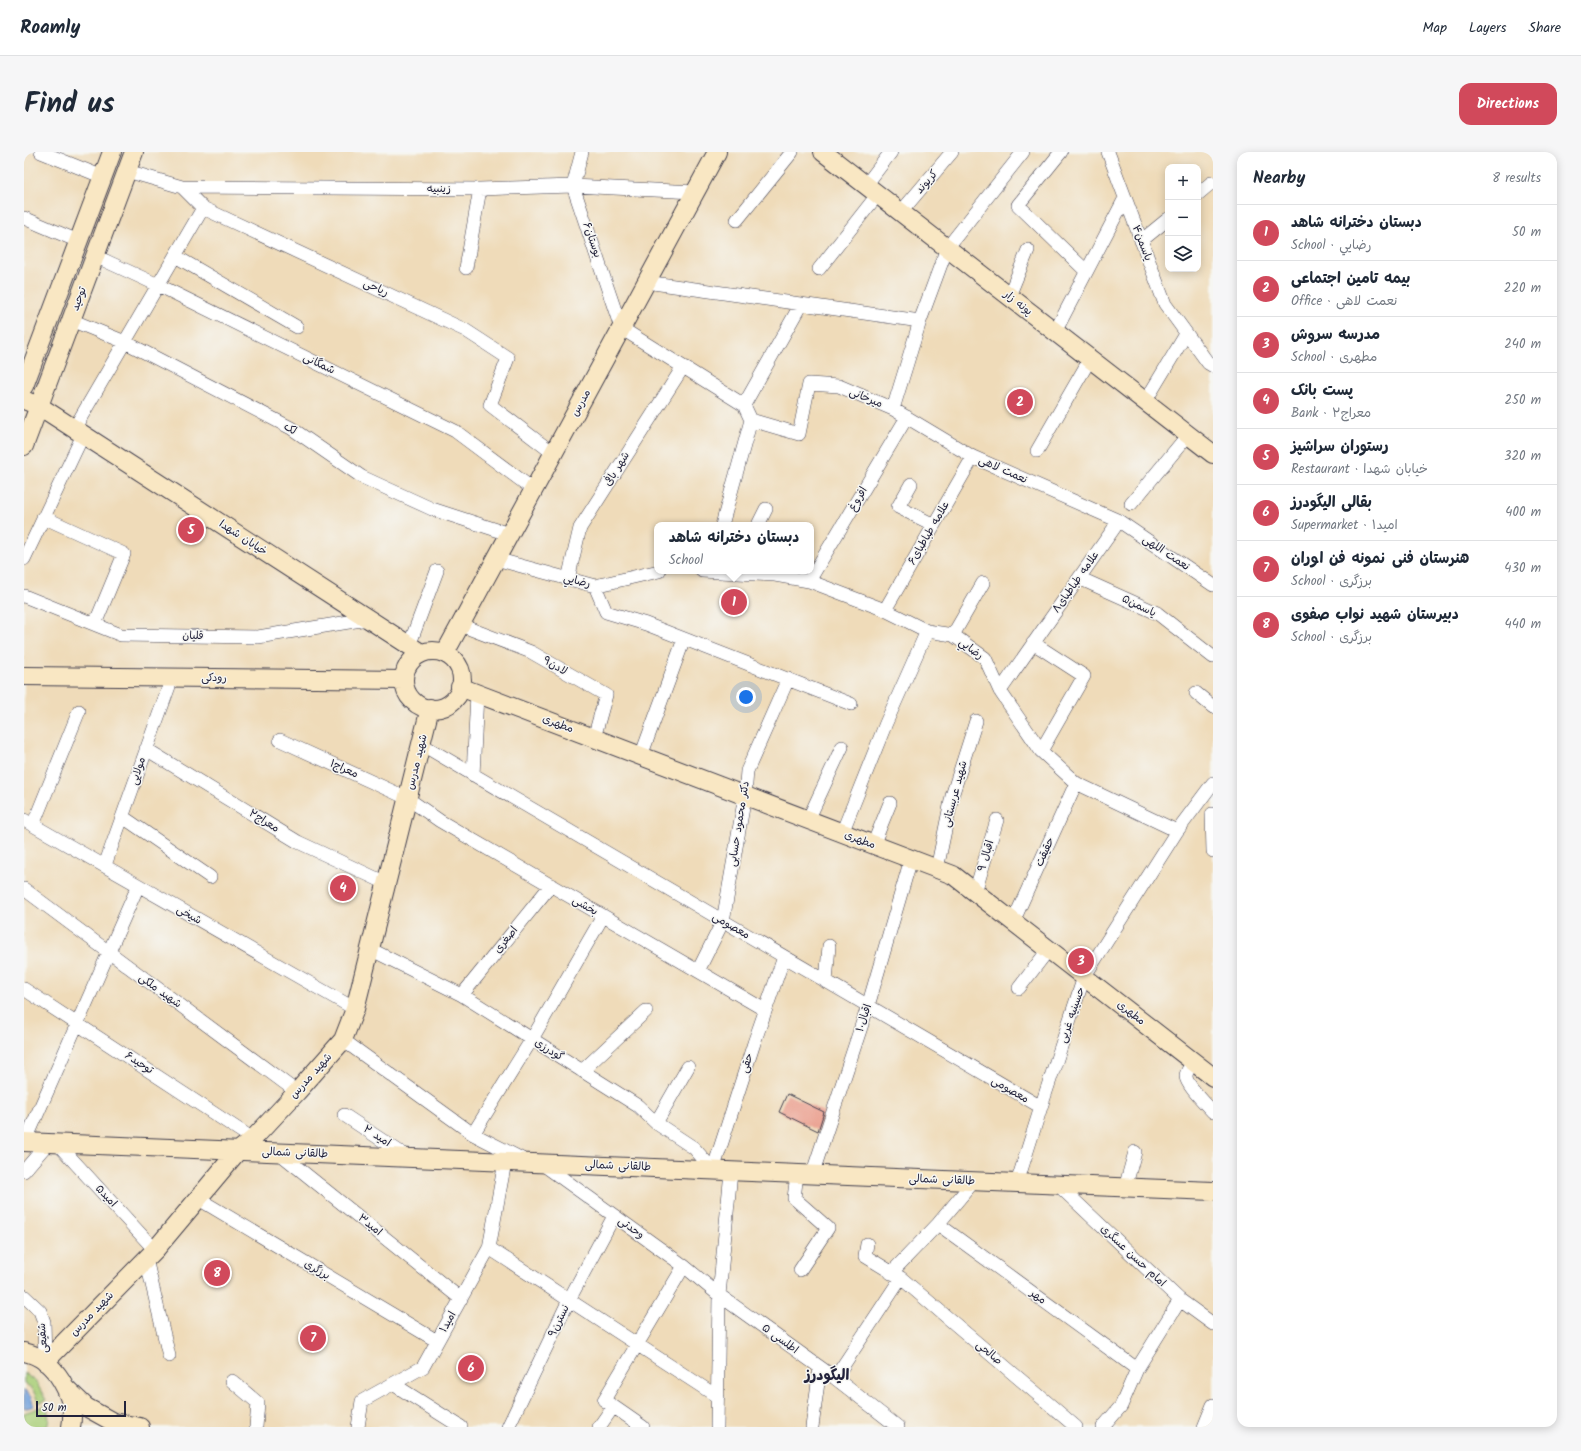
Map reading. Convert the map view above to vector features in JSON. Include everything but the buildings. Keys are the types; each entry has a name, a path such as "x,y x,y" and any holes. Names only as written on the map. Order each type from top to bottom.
{"street":[{"path":"41,152 103,177"},
{"name":"توحید","path":"24,386 112,152"},
{"name":"توحید","path":"24,446 32,403 71,320 134,152"},
{"path":"573,186 582,152"},
{"name":"مدرس","path":"445,653 717,152"},
{"path":"737,220 792,152"},
{"name":"پونه زار","path":"823,152 1213,454"},
{"path":"819,269 872,190 891,152"},
{"name":"کریوند","path":"901,212 952,152"},
{"name":"میرخانی","path":"751,420 799,434 809,384 839,386 893,409 920,321 947,248 1023,152"},
{"path":"1061,152 1018,204 1086,271"},
{"name":"یاسمن۴","path":"1108,152 1165,304 1208,363 1213,366"},
{"name":"ریاحی","path":"126,171 182,187 203,208 465,330 508,358 490,405 553,453"},
{"path":"1201,191 1212,181"},
{"name":"زینبیه","path":"182,187 480,189 573,186 695,192"},
{"name":"بوستان۶","path":"573,186 621,328"},
{"path":"466,268 480,189"},
{"path":"1055,332 1125,198"},
{"path":"24,559 78,432 125,342 203,208"},
{"path":"24,218 78,241"},
{"path":"1141,241 1165,221"},
{"path":"1009,296 1028,250"},
{"name":"شمگانی","path":"95,256 158,285 456,431 534,490"},
{"path":"175,256 297,327"},
{"path":"646,282 920,321"},
{"path":"744,405 801,304"},
{"name":"لک","path":"71,320 125,342 291,428 362,477 432,509 509,534"},
{"path":"621,328 744,405 751,420 724,522"},
{"path":"1145,402 1186,334"},
{"path":"1037,451 1090,359"},
{"name":"شهر بافی","path":"568,579 580,528 683,367"},
{"name":"خیابان شهدا","path":"32,403 415,650"},
{"name":"نعمت لاهی","path":"893,409 973,457 1119,521"},
{"name":"افروغ","path":"814,573 907,417"},
{"path":"1131,504 1188,435"},
{"name":"علامه طباطبای۶","path":"885,610 973,457"},
{"path":"911,484 898,507 934,525"},
{"path":"760,522 766,509"},
{"path":"43,517 124,554 94,624"},
{"name":"علامه طباطبای۸","path":"1000,691 1119,521"},
{"name":"نعمت اللهی","path":"1119,521 1213,585"},
{"name":"رضایي","path":"496,559 594,586 654,572"},
{"path":"436,571 415,650 408,664 404,680 409,696 415,702 430,708 438,708 468,691"},
{"name":"رضایي","path":"759,574 775,575 809,581 885,610 927,631 953,635 985,658 1000,691 1041,751 1076,783 1177,831"},
{"name":"افروغ","path":"809,581 813,574"},
{"name":"یاسمن۵","path":"1079,578 1157,613 1213,657"},
{"path":"953,635 983,583"},
{"path":"594,586 606,612 646,624 850,704"},
{"name":"قلیان","path":"24,596 122,635 258,637 367,619"},
{"name":"لادن۹","path":"460,625 531,652 606,695 594,738"},
{"path":"842,833 886,723 927,631"},
{"path":"641,756 684,639"},
{"path":"1033,643 1084,676 1041,751"},
{"path":"415,650 445,653 457,664 461,679 468,691 473,775"},
{"name":"رودکی","path":"24,676 404,680"},
{"name":"مولایی","path":"105,865 172,678"},
{"name":"دکتر محمود حسابی","path":"698,971 723,921 745,796 747,771 788,679"},
{"name":"مطهری","path":"468,691 953,875 1213,1077"},
{"path":"1196,693 1213,707"},
{"name":"شهید مدرس","path":"45,1362 151,1254 237,1152 253,1139 343,1040 355,1009 430,708"},
{"path":"29,823 79,711"},
{"name":"شهید عربستانی","path":"937,869 952,796 976,721"},
{"name":"معراج۱","path":"280,740 408,798"},
{"name":"معصومی","path":"421,744 1041,1107"},
{"path":"808,820 842,747"},
{"name":"معراج۲","path":"146,748 298,842 386,883"},
{"name":"حقیقت","path":"1013,922 1076,783"},
{"name":"حسینیه غربی","path":"1017,1183 1084,977 1177,831 1213,783"},
{"name":"بخشی","path":"408,798 440,821 765,1010"},
{"path":"873,845 890,803"},
{"path":"1188,815 1213,814 1213,851"},
{"path":"123,818 210,877"},
{"name":"اقبال ۹","path":"975,892 997,820"},
{"name":"شیخی","path":"29,823 355,1009"},
{"name":"اقبال۱۰","path":"800,1270 828,1228 794,1198 868,1006 911,859"},
{"name":"اصغری","path":"462,995 551,885"},
{"path":"24,1142 138,886"},
{"name":"شهید ملکی","path":"24,889 297,1092"},
{"path":"473,1134 532,1039 603,916"},
{"path":"826,982 829,946"},
{"path":"1019,988 1049,949"},
{"name":"گودرزی","path":"370,950 462,995 638,1106 656,1123 694,1148 713,1170"},
{"name":"حقی","path":"713,1170 765,1010 784,957"},
{"name":"توحید۶","path":"24,989 253,1139"},
{"path":"582,1071 646,1011"},
{"name":"وحدتی","path":"343,1040 473,1134 535,1163 614,1216 684,1266 719,1295"},
{"path":"1194,1062 1187,1072 1186,1077 1188,1084 1213,1112"},
{"path":"656,1123 688,1067"},
{"name":"امید ۲","path":"344,1115 409,1158"},
{"name":"طالقانی شمالی","path":"24,1142 1125,1188 1213,1190"},
{"path":"24,1171 52,1143"},
{"name":"امید۵","path":"52,1143 151,1254"},
{"name":"امید۳","path":"278,1152 461,1299"},
{"path":"1125,1188 1135,1152"},
{"name":"امید۱","path":"358,1427 362,1401 423,1368 489,1248 505,1162"},
{"path":"717,1427 719,1295 731,1172"},
{"path":"835,1378 896,1276 974,1181"},
{"name":"امام حسن عسگری","path":"1057,1184 1180,1300 1213,1324"},
{"name":"برزگری","path":"197,1198 437,1341"},
{"name":"نسترن۹","path":"508,1427 569,1300 614,1216"},
{"name":"مهر","path":"938,1224 1137,1369"},
{"name":"صالحی","path":"867,1244 865,1256 896,1276 1076,1427"},
{"path":"489,1248 718,1397"},
{"path":"151,1254 169,1356"},
{"path":"643,1427 604,1400 636,1344 684,1266"},
{"name":"اطلسی ۵","path":"719,1295 835,1378 898,1427"},
{"name":"شفیعی","path":"24,1296 40,1311 44,1322 45,1362"},
{"path":"1103,1427 1121,1406 1137,1369 1180,1300"},
{"path":"24,1352 45,1362 57,1374 66,1388 86,1407 113,1422 140,1427"},
{"path":"812,1427 820,1368"},
{"path":"232,1381 258,1403 256,1427"},
{"path":"393,1384 461,1427"},
{"path":"66,1388 71,1404 71,1427"},
{"path":"1204,1427 1213,1404"},
{"path":"599,1427 613,1407"}],"green space":[{"path":"24,1373 36,1382 46,1400 38,1403 33,1392 24,1383"},
{"path":"47,1405 49,1420 47,1427 24,1427 24,1413"}],"water":[{"path":"24,1390 31,1397 34,1406 24,1409"}],"place":[{"name":"بیمه تامین اجتماعی","path":"1020,402"},
{"name":"رستوران سراشپز","path":"191,530"},
{"name":"دبستان دخترانه شاهد","path":"734,602"},
{"name":"پست بانک","path":"343,888"},
{"name":"مدرسه سروش","path":"1081,961"},
{"name":"دبیرستان شهید نواب صفوی","path":"217,1273"},
{"name":"هنرستان فنی نمونه فن اوران","path":"313,1338"},
{"name":"بقالی الیگودرز","path":"471,1368"}],"district":[{"name":"الیگودرز","path":"827,1376"}]}
